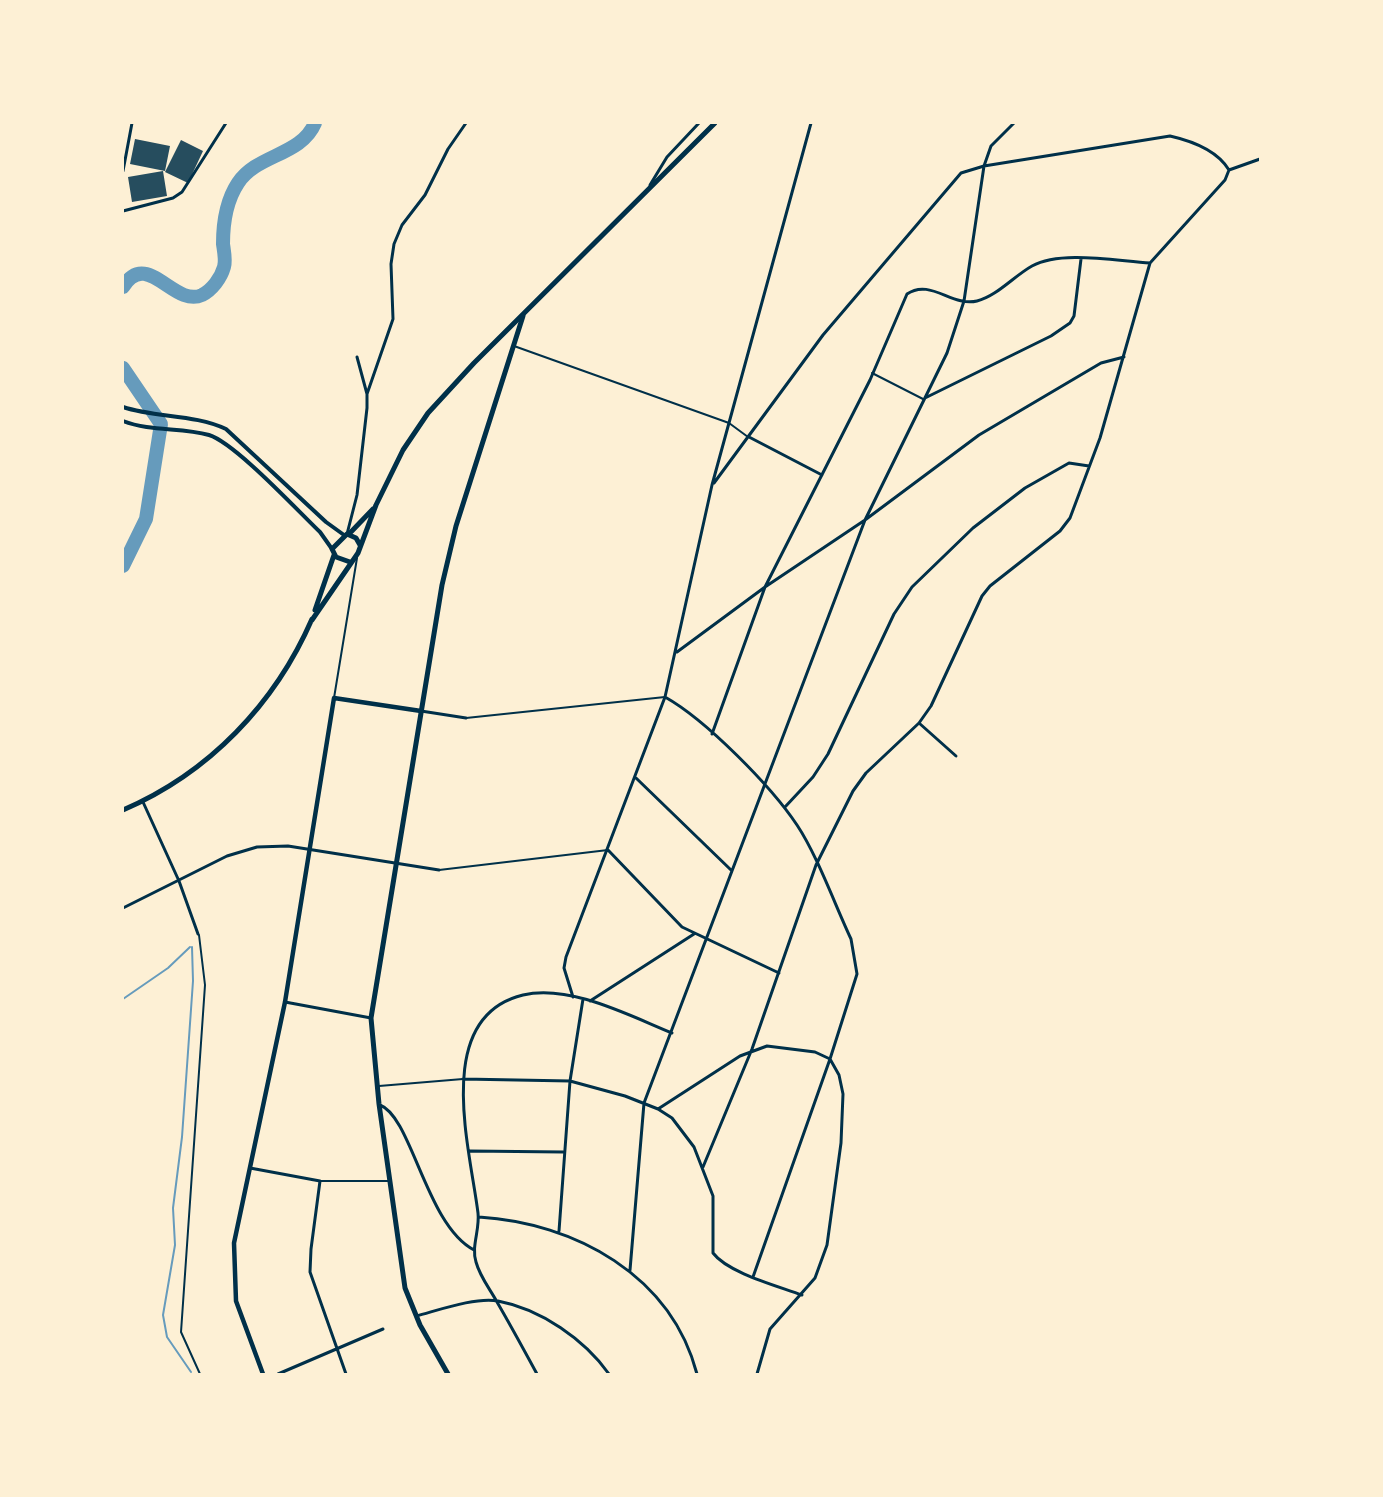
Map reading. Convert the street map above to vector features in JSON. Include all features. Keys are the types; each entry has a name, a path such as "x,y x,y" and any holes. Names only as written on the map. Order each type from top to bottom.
{"main road":[{"path":"123,810 143,802 186,776 232,738 262,703 286,669 312,620 358,553 376,505 403,450 428,413 474,363 716,123"},
{"path":"448,1374 416,1316 405,1288 379,1104 371,1018 378,964 397,864 448,556 512,345 523,316"},
{"path":"312,620 333,552 347,534 376,505"},
{"path":"347,534 356,538 360,545"},
{"path":"333,552 341,561 350,562"},
{"path":"263,1374 239,1309 234,1281 234,1242 285,1002 334,698 421,711"}],"street":[{"path":"123,171 132,123"},
{"path":"123,211 173,198 182,192 226,123"},
{"path":"123,407 147,414 208,422 226,429 326,522 347,534 357,495 367,394 393,319 391,264 394,244 402,225 425,195 448,149 466,123"},
{"path":"648,189 667,157 699,123"},
{"path":"573,997 564,968 566,957 665,698 712,485 811,123"},
{"path":"630,1270 644,1103 865,520 947,353 964,302 984,166 991,146 1014,123"},
{"path":"712,485 844,310 961,173 984,166 1170,136 1184,139 1216,155 1229,170"},
{"path":"704,1167 753,1049 816,865 853,791 866,773 919,723 932,706 982,596 1000,576 1060,531 1070,518 1124,357 1150,263 1225,180 1229,170 1260,159"},
{"path":"712,734 765,587 873,374 907,294 914,289 924,288 964,302 985,298 1032,266 1047,260 1081,259 1150,263"},
{"path":"923,399 1051,336 1070,323 1074,316 1081,259"},
{"path":"512,345 729,423 748,437 822,475"},
{"path":"357,357 367,394"},
{"path":"676,653 765,587 865,520 978,435 1101,363 1124,357"},
{"path":"873,374 923,399"},
{"path":"123,421 152,428 198,432 221,440 320,532 333,552"},
{"path":"784,808 813,777 828,754 894,614 912,587 974,528 1025,488 1069,463 1089,466"},
{"path":"334,698 358,553"},
{"path":"421,711 466,718 665,698 679,705 765,785 799,827 850,939 857,974 830,1059 753,1276"},
{"path":"919,723 956,756"},
{"path":"636,778 731,870"},
{"path":"143,802 179,881 198,934 205,985 181,1332 200,1374"},
{"path":"123,908 242,850 270,846 439,870 608,850"},
{"path":"608,850 682,927 779,973"},
{"path":"590,1001 694,934"},
{"path":"537,1374 479,1271 474,1250 479,1217 463,1079 470,1043 477,1027 498,1006 523,995 583,999 672,1032"},
{"path":"559,1231 563,1152 570,1082 583,999"},
{"path":"285,1002 371,1018"},
{"path":"658,1109 753,1049 767,1046 815,1052 830,1059 839,1075 843,1094 841,1143 827,1245 815,1278 770,1329 757,1374"},
{"path":"377,1086 463,1079 570,1082 604,1089 658,1109 684,1132 704,1167 713,1196 711,1245 717,1259 802,1295"},
{"path":"379,1104 394,1113 414,1161 453,1236 474,1250"},
{"path":"470,1151 563,1152"},
{"path":"249,1168 320,1181 389,1181"},
{"path":"320,1181 310,1272 312,1284 346,1374"},
{"path":"479,1217 509,1219 559,1231 587,1244 630,1270 656,1296 682,1331 691,1350 697,1374"},
{"path":"416,1316 454,1306 496,1301 530,1311 581,1344 609,1374"},
{"path":"278,1374 383,1329"}],"building":[{"path":"135,139 170,146 165,171 130,164"},
{"path":"181,140 203,151 188,183 165,172"},
{"path":"163,171 167,196 132,202 128,177"}],"waterway":[{"path":"123,287 132,277 142,274 151,276 181,294 192,297 202,295 209,290 223,271 225,220 228,205 238,183 256,166 300,142 315,123"},
{"path":"123,368 161,424 146,519 123,566"},
{"path":"123,999 168,968 190,947"},
{"path":"191,1372 167,1337 163,1315 175,1245 173,1208 182,1137 193,981 192,947"}]}
